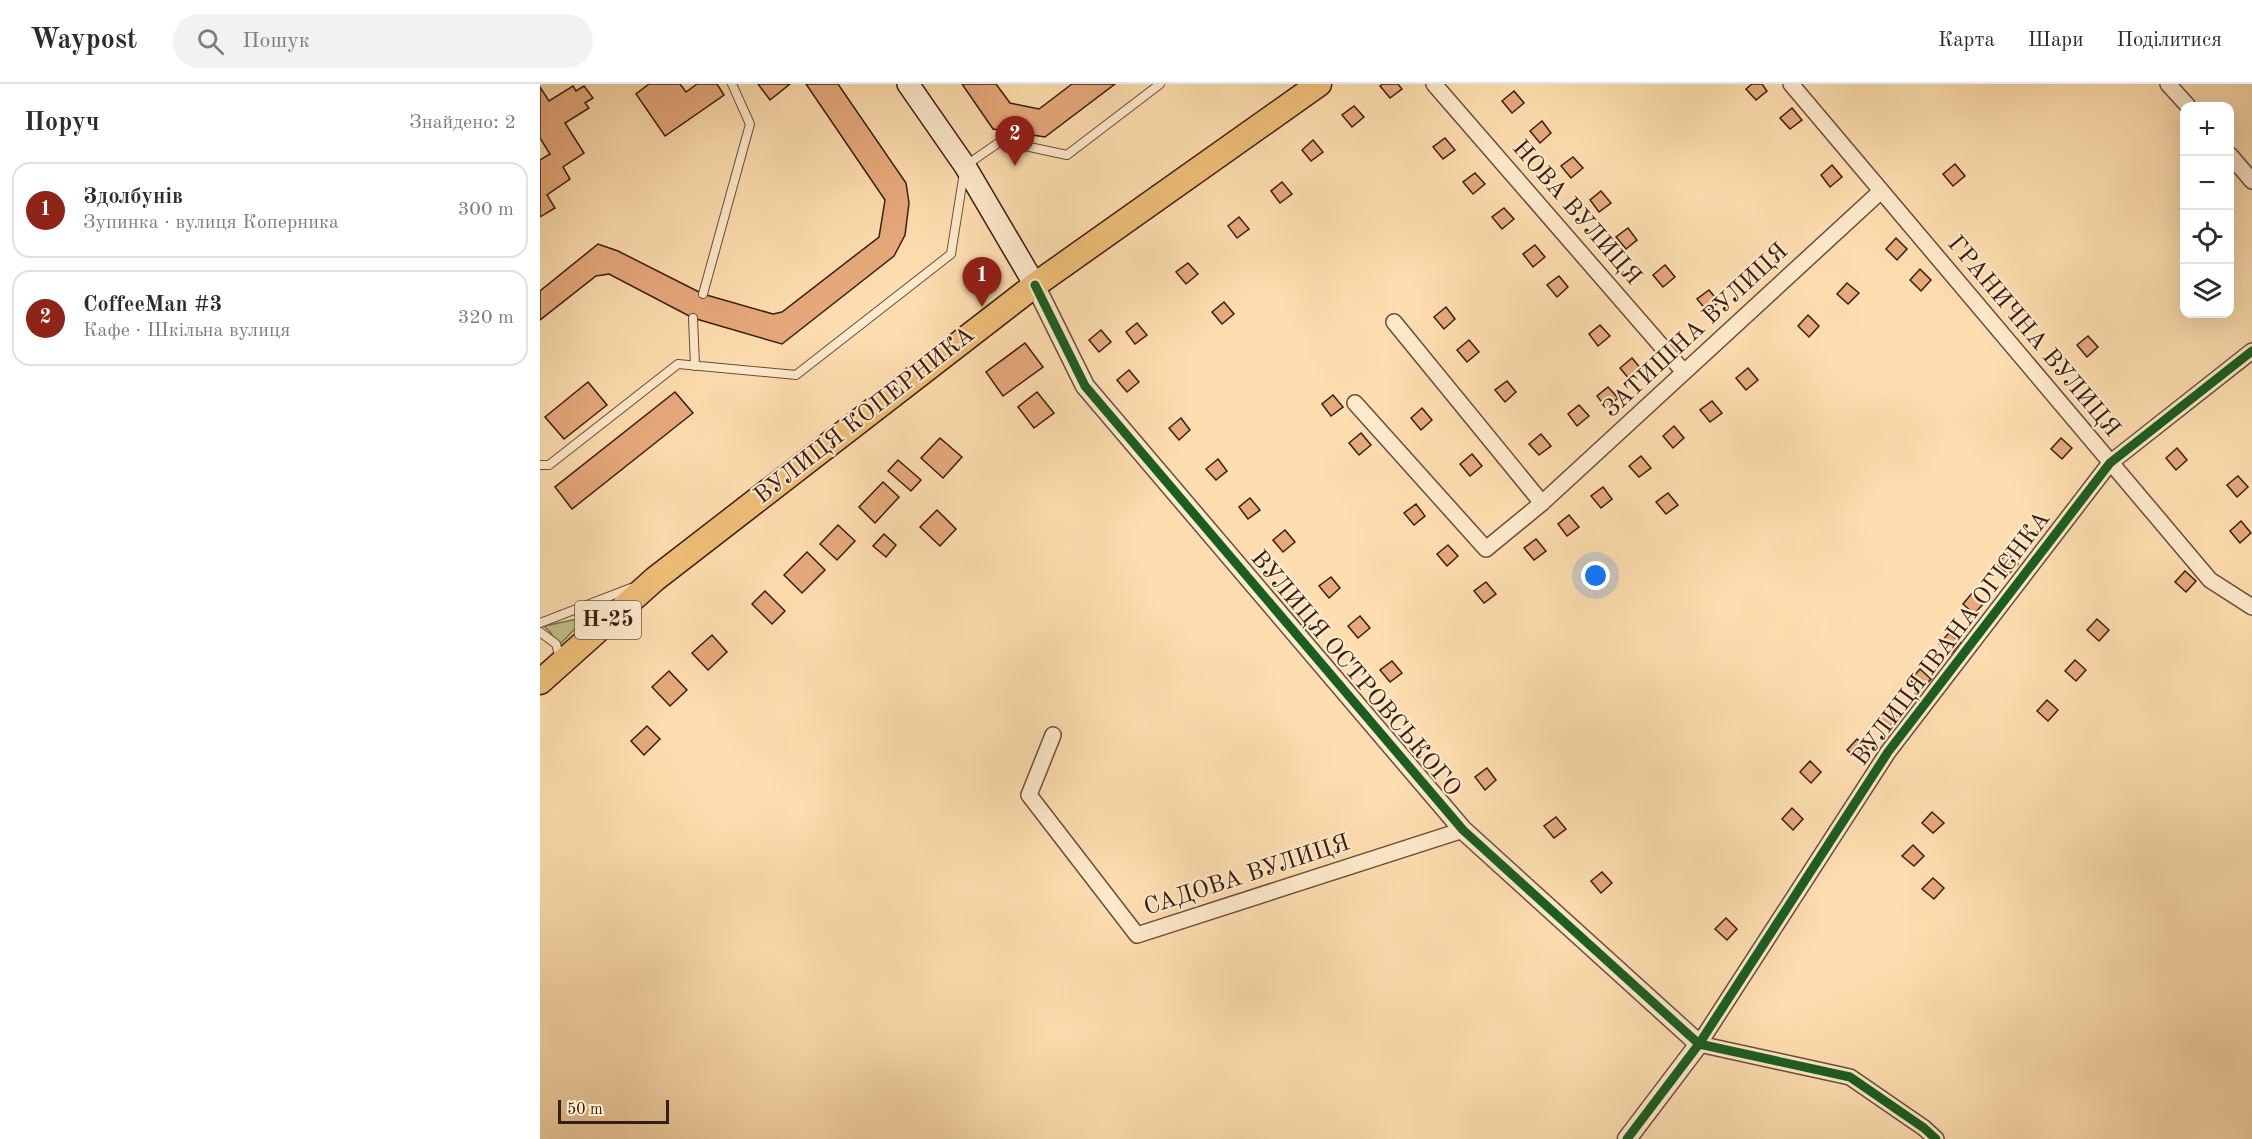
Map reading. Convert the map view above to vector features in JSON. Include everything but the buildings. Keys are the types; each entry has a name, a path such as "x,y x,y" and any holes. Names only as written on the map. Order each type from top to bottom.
{"main road":[{"path":"908,84 965,166 1035,285"},
{"name":"ВУЛИЦЯ КОПЕРНИКА","path":"540,681 655,579 1035,285 1319,84"}],"street":[{"name":"НОВА ВУЛИЦЯ","path":"1434,84 1684,372"},
{"name":"ГРАНИЧНА ВУЛИЦЯ","path":"1791,84 2210,580 2252,607"},
{"path":"2168,84 2184,102"},
{"path":"2230,156 2252,181"},
{"name":"ЗАТИШНА ВУЛИЦЯ","path":"1355,403 1486,549 1542,503 1881,191"},
{"name":"ВУЛИЦЯ ОСТРОВСЬКОГО","path":"1035,285 1085,386 1463,830 1699,1044"},
{"path":"1394,322 1542,503"},
{"name":"ВУЛИЦЯ ІВАНА ОГІЄНКА","path":"1627,1139 1699,1044 1888,752 2110,463 2252,351"},
{"name":"САДОВА ВУЛИЦЯ","path":"1053,735 1029,795 1137,935 1463,830"},
{"path":"1699,1044 1850,1077 1924,1128 1936,1139"}],"lane":[{"path":"703,294 750,124 732,84"},
{"path":"540,465 549,465 678,364 796,375 951,254 965,166 1001,141 1068,155 1160,84"},
{"path":"693,318 695,366"},
{"path":"540,623 655,579"},
{"path":"540,632 556,644 561,662"}],"shaded area":[{"path":"587,617 557,647 551,633 544,626"}],"cycle path":[{"path":"1035,285 1085,386 1463,830 1699,1044 1850,1077 1924,1128 1936,1139"},
{"path":"1627,1139 1699,1044 1888,752 2110,463 2252,351"}],"place":[{"name":"CoffeeMan #3","path":"1015,166"},
{"name":"Здолбунів","path":"982,307"}]}
